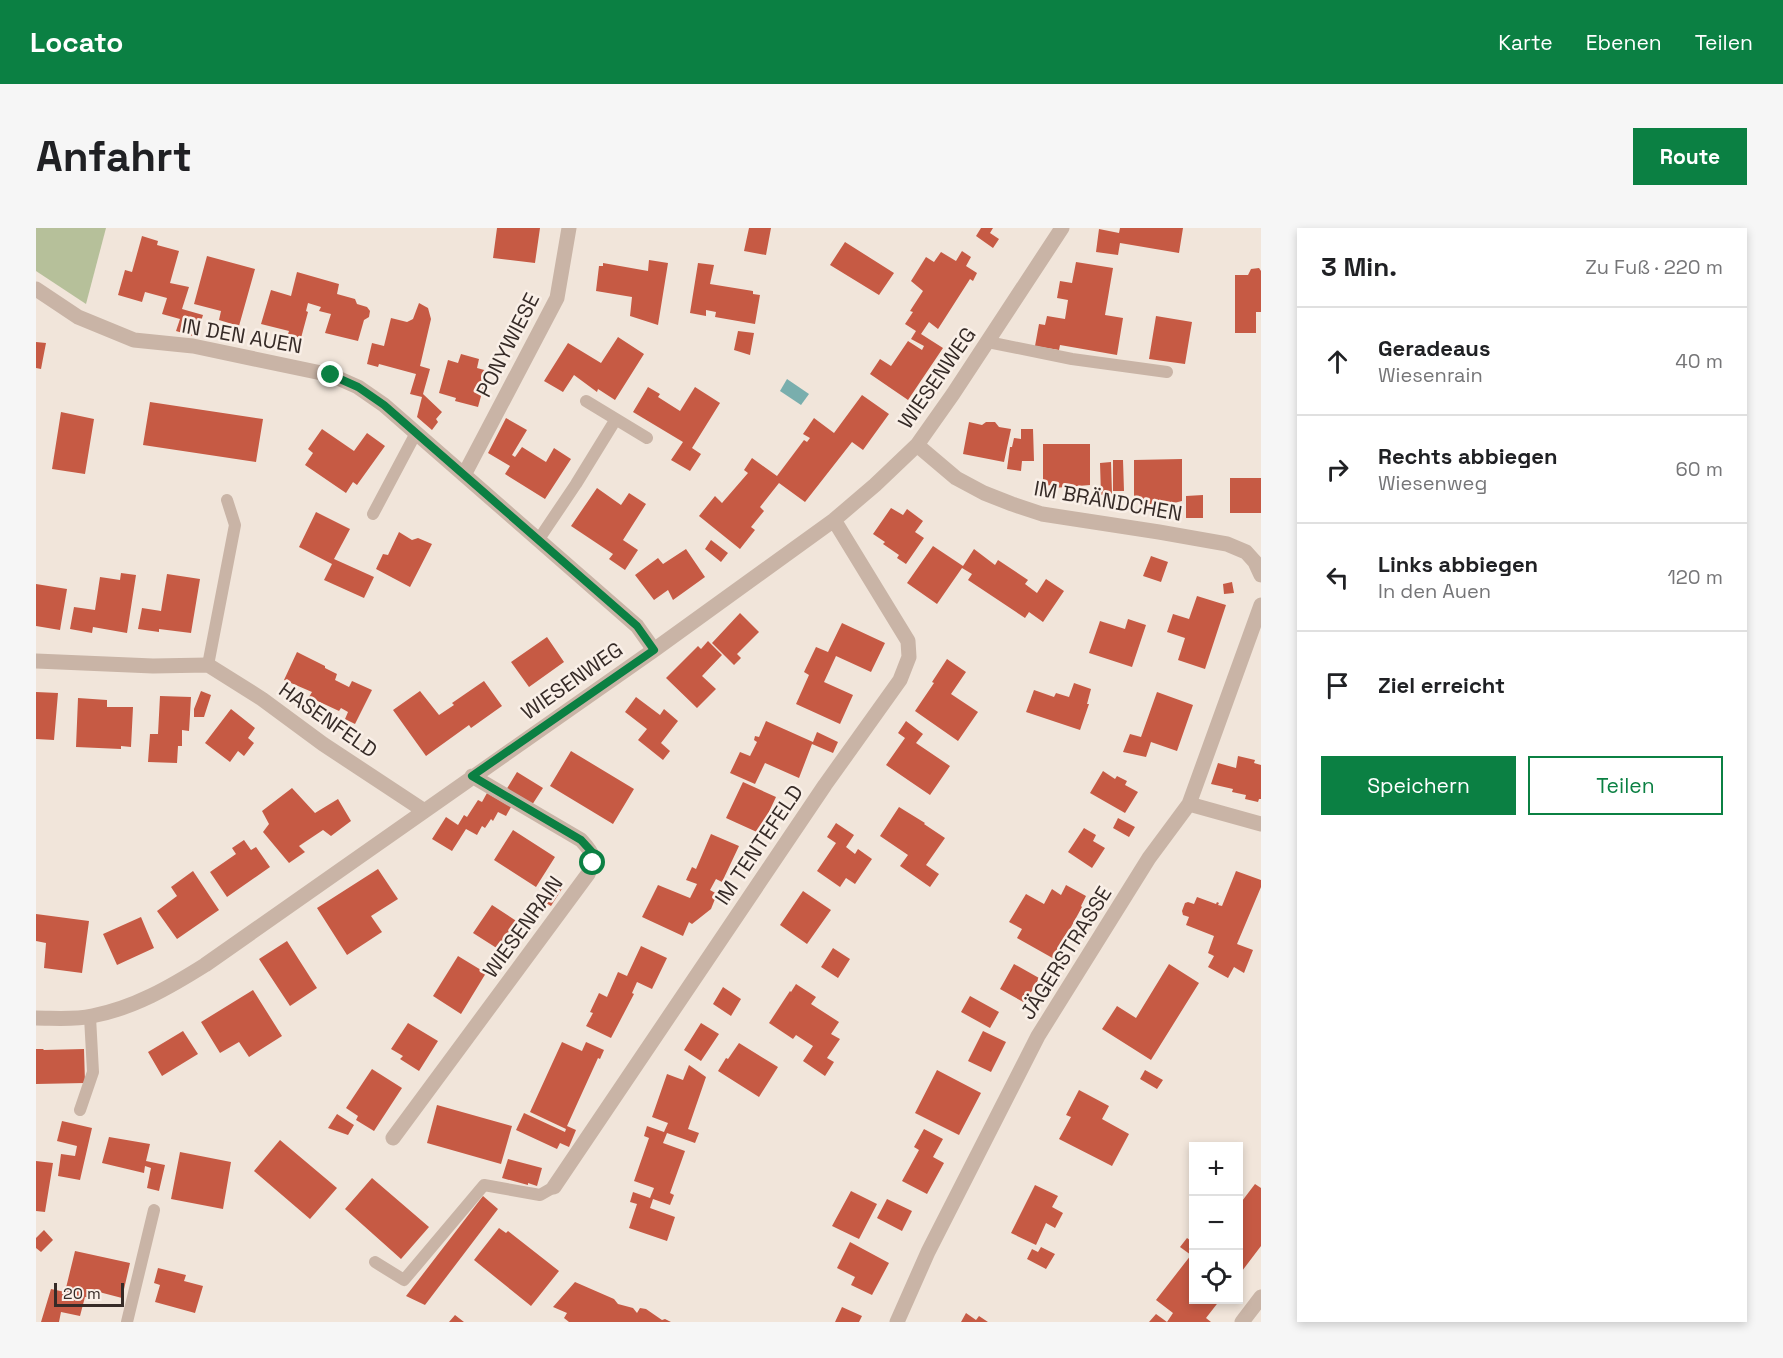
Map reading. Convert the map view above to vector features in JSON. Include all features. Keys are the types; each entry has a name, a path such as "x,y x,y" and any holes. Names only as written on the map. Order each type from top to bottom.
{"street":[{"name":"PONYWIESE","path":"464,475 557,298 569,228"},
{"name":"WIESENWEG","path":"36,1018 90,1017 164,991 205,965 654,650 834,520 917,445 988,342 1062,228"},
{"name":"IN DEN AUEN","path":"36,289 78,317 134,340 193,346 331,375 358,387 384,405 637,626 654,650"},
{"name":"IM BRÄNDCHEN","path":"917,445 956,478 984,493 1012,504 1042,514 1227,544 1246,552 1255,562 1261,574"},
{"name":"IM TENTEFELD","path":"554,1187 825,786 900,680 909,657 908,641 834,520"},
{"name":"JÄGERSTRASSE","path":"897,1322 928,1252 1038,1036 1149,858 1189,804 1261,604"},
{"path":"36,662 153,666 208,665"},
{"name":"HASENFELD","path":"208,665 262,699 323,744 423,810"},
{"name":"WIESENRAIN","path":"393,1138 588,874 593,863 592,852 581,840 472,776"},
{"path":"1189,804 1261,824"},
{"path":"1242,1322 1261,1298"}],"lane":[{"path":"988,342 1072,359 1167,372"},
{"path":"586,400 648,438"},
{"path":"538,539 576,484 616,419"},
{"path":"373,514 416,433"},
{"path":"208,665 235,525 227,500"},
{"path":"80,1110 93,1071 90,1017"},
{"path":"375,1262 404,1280 484,1185 540,1195 554,1187"},
{"path":"127,1322 154,1210"}],"green space":[{"path":"36,228 106,228 86,304 36,271"}],"water":[{"path":"787,379 809,394 801,405 780,391"}],"building":[{"path":"497,228 540,228 535,263 493,258"},
{"path":"749,228 771,228 766,255 744,251"},
{"path":"981,228 993,228 990,233 999,239 993,248 976,236"},
{"path":"1120,228 1183,228 1179,253 1120,243 1118,255 1096,252 1099,229 1119,233"},
{"path":"142,236 158,241 157,245 179,251 170,283 189,287 182,309 203,315 196,337 176,331 180,319 162,314 167,298 145,292 142,302 118,295 125,270 132,272"},
{"path":"845,242 894,273 879,295 830,265"},
{"path":"962,251 971,257 966,266 977,273 973,281 970,279 938,329 929,322 921,334 943,348 908,400 870,374 880,359 891,366 908,341 922,350 924,346 911,339 916,331 905,324 913,312 910,311 923,291 911,281 926,257 934,262 941,252 956,261"},
{"path":"207,256 255,269 239,326 219,320 221,311 194,304"},
{"path":"649,260 668,263 658,325 630,316 632,297 596,291 599,266 603,266 603,263 648,271"},
{"path":"1076,262 1113,268 1105,315 1123,318 1117,355 1060,345 1059,350 1035,346 1039,324 1045,325 1047,316 1065,319 1068,300 1057,298 1060,281 1072,283"},
{"path":"698,263 714,265 710,284 753,291 753,294 760,295 755,324 715,317 716,312 706,310 706,316 690,313"},
{"path":"1259,268 1261,271 1261,312 1256,312 1256,333 1235,333 1235,275 1248,275 1251,269"},
{"path":"297,272 339,284 337,294 355,299 357,304 367,307 370,311 369,317 364,320 358,341 325,333 331,314 319,311 321,307 308,303 301,338 288,334 289,331 261,324 271,290 291,296"},
{"path":"419,303 428,308 431,319 420,366 430,369 423,394 442,412 436,419 438,422 432,430 417,417 422,397 410,394 416,374 379,364 378,367 367,364 372,343 384,346 391,318 407,322 413,319"},
{"path":"1156,316 1192,322 1185,364 1149,359"},
{"path":"738,331 754,333 750,355 734,350"},
{"path":"618,337 644,354 615,400 598,389 597,392 574,375 563,392 544,381 568,343 601,363"},
{"path":"36,342 46,343 41,369 36,368"},
{"path":"461,354 479,359 477,368 488,371 478,407 455,401 456,398 439,393 448,360 458,363"},
{"path":"648,387 660,394 658,397 680,411 695,387 720,403 692,448 701,454 690,471 671,460 683,442 633,412"},
{"path":"862,395 889,414 863,450 852,442 805,502 779,483 760,507 764,511 751,527 755,530 740,549 699,516 715,496 722,503 748,473 744,470 752,458 777,476 804,440 807,442 810,438 803,434 814,418 834,433"},
{"path":"150,402 263,419 256,462 143,445"},
{"path":"61,412 94,419 85,474 52,469"},
{"path":"506,418 527,430 512,455 515,457 522,447 546,462 554,448 571,459 545,499 505,474 510,466 488,453"},
{"path":"969,422 982,425 986,422 995,422 999,427 1011,429 1004,462 963,454"},
{"path":"322,429 354,451 367,433 385,446 357,485 353,482 346,493 305,465 313,453 308,449"},
{"path":"1021,429 1033,429 1034,461 1022,461 1021,471 1007,469 1010,447 1012,447 1014,438 1021,439"},
{"path":"1043,444 1090,444 1090,485 1054,488 1052,485 1043,486"},
{"path":"1182,459 1182,501 1170,504 1134,502 1134,460"},
{"path":"1113,460 1123,460 1124,491 1113,491"},
{"path":"1111,462 1112,494 1101,495 1100,463"},
{"path":"1230,478 1261,478 1261,513 1230,513"},
{"path":"597,488 621,505 629,493 646,504 623,540 638,550 625,570 609,559 613,554 571,526"},
{"path":"1203,495 1203,518 1186,518 1186,496"},
{"path":"891,508 903,515 907,509 923,521 915,532 924,538 906,564 897,558 899,555 883,544 885,542 873,534"},
{"path":"316,512 350,529 334,559 374,577 364,598 324,580 332,564 299,547"},
{"path":"399,532 412,540 418,538 432,544 410,587 376,569 383,554 388,555"},
{"path":"711,540 728,553 721,562 705,549"},
{"path":"933,546 963,566 974,549 995,565 998,560 1028,580 1025,584 1037,593 1046,579 1064,591 1043,622 1029,612 1025,618 968,580 972,574 962,568 937,604 907,583"},
{"path":"686,549 705,577 673,600 668,590 654,600 635,575 658,558 663,564"},
{"path":"1151,556 1168,562 1161,582 1143,576"},
{"path":"121,573 136,575 127,633 93,627 92,633 70,629 74,607 95,610 100,577 120,580"},
{"path":"167,574 200,579 191,633 138,629 142,608 161,611"},
{"path":"1232,582 1234,593 1224,594 1223,584"},
{"path":"36,584 67,589 60,630 36,626"},
{"path":"1197,596 1226,605 1205,669 1178,660 1185,638 1167,632 1173,614 1189,619"},
{"path":"740,613 759,632 737,654 741,658 734,665 712,643"},
{"path":"1128,619 1146,625 1132,667 1089,653 1100,621 1125,629"},
{"path":"842,623 885,643 871,672 836,656 824,682 853,695 840,724 796,704 809,675 804,672 816,647 828,652"},
{"path":"547,637 564,662 529,687 511,662"},
{"path":"708,641 722,655 702,676 716,689 697,708 666,678 698,646 701,649"},
{"path":"297,652 337,674 335,680 349,687 352,681 372,690 355,724 345,719 348,712 341,708 339,711 309,697 312,692 284,680"},
{"path":"947,659 966,672 951,694 978,712 958,741 915,711"},
{"path":"484,681 502,706 471,728 469,725 426,756 393,710 420,691 439,715"},
{"path":"1074,683 1091,689 1087,704 1089,704 1080,730 1026,712 1034,690 1054,697 1056,693 1069,697"},
{"path":"201,691 211,695 204,717 194,717 194,709"},
{"path":"36,692 58,693 54,740 36,739"},
{"path":"1157,692 1193,705 1177,751 1151,742 1146,757 1123,752 1130,734 1141,737"},
{"path":"160,696 191,697 189,731 182,730 182,746 178,746 177,763 148,762 150,734 158,734"},
{"path":"636,697 660,715 664,709 678,721 661,743 670,751 663,760 638,740 647,729 625,712"},
{"path":"78,698 107,700 107,707 133,707 131,747 121,746 121,749 76,747"},
{"path":"231,709 255,728 248,738 254,743 244,756 238,751 230,762 205,743"},
{"path":"766,721 813,742 817,732 838,742 833,753 812,744 799,778 765,763 755,784 730,773 740,752 750,756 757,742 754,740 755,736 759,737"},
{"path":"906,721 923,734 916,743 950,766 930,795 886,765 905,738 898,733"},
{"path":"571,751 634,789 613,824 550,786"},
{"path":"1238,756 1255,760 1254,763 1261,765 1261,799 1258,802 1245,799 1246,795 1232,792 1233,789 1211,784 1218,763 1236,768"},
{"path":"1103,771 1115,779 1117,776 1127,781 1125,785 1138,792 1125,813 1090,793"},
{"path":"517,772 543,788 532,805 506,790"},
{"path":"743,782 776,797 759,833 726,818"},
{"path":"292,788 315,813 338,799 351,821 331,836 323,830 299,846 305,852 289,863 263,832 269,824 262,811"},
{"path":"487,793 511,807 506,816 498,812 485,828 482,826 477,835 466,829 452,851 432,839 446,817 458,825 464,815 467,817 478,800 482,802"},
{"path":"899,807 945,838 926,865 939,874 930,887 900,866 908,855 880,836"},
{"path":"1118,818 1135,827 1129,837 1113,828"},
{"path":"836,823 854,835 846,847 855,854 858,849 872,859 855,884 846,878 840,887 817,871 836,843 827,837"},
{"path":"1084,828 1096,835 1093,841 1105,848 1092,868 1068,852"},
{"path":"513,830 555,857 536,887 494,860"},
{"path":"711,834 739,846 722,882 716,879 710,890 717,894 711,909 692,924 689,922 683,936 642,917 658,885 690,898 697,884 686,880 692,867 696,869"},
{"path":"244,840 251,850 256,847 270,867 227,897 210,872 236,854 232,848"},
{"path":"378,869 398,899 371,916 382,932 347,955 317,908"},
{"path":"193,871 219,910 177,939 157,911 177,896 171,887"},
{"path":"1236,871 1261,880 1261,887 1237,944 1253,950 1244,973 1234,967 1228,978 1208,967 1214,956 1208,953 1214,936 1186,925 1189,917 1183,915 1182,911 1185,903 1194,904 1197,897 1216,904 1217,902 1222,906"},
{"path":"553,880 563,887 551,906 541,900"},
{"path":"1066,885 1086,896 1059,949 1061,951 1056,960 1017,938 1022,929 1009,922 1026,894 1044,904 1052,889 1061,895"},
{"path":"803,891 831,910 807,944 780,925"},
{"path":"492,905 524,926 506,954 473,933"},
{"path":"36,914 89,921 82,973 44,968 46,943 36,941"},
{"path":"141,917 154,948 117,965 103,934"},
{"path":"287,941 317,988 290,1006 259,959"},
{"path":"641,946 667,958 652,989 637,982 632,993 634,994 611,1038 586,1026 599,993 607,997 618,972 627,976"},
{"path":"833,948 850,959 838,978 821,967"},
{"path":"458,956 486,973 461,1014 433,996"},
{"path":"1014,964 1039,978 1025,1003 1000,989"},
{"path":"1169,964 1199,983 1151,1060 1102,1029 1117,1006 1136,1018"},
{"path":"796,984 816,997 811,1004 839,1022 831,1034 840,1039 827,1058 834,1062 825,1076 803,1061 813,1046 796,1035 793,1039 769,1023"},
{"path":"723,987 741,999 731,1016 713,1004"},
{"path":"253,990 282,1036 249,1057 239,1042 220,1053 201,1022"},
{"path":"970,996 999,1012 990,1028 961,1012"},
{"path":"408,1023 438,1041 419,1071 400,1059 403,1056 391,1049"},
{"path":"701,1023 719,1034 701,1061 684,1050"},
{"path":"183,1031 198,1054 162,1076 148,1052"},
{"path":"983,1031 1006,1042 991,1072 968,1061"},
{"path":"562,1042 582,1051 586,1042 604,1050 600,1059 598,1058 567,1126 576,1130 569,1147 560,1143 557,1149 516,1130 524,1113 565,1132 566,1129 530,1112"},
{"path":"739,1043 778,1067 759,1097 718,1071"},
{"path":"36,1049 84,1049 85,1083 36,1084"},
{"path":"689,1065 706,1077 688,1129 699,1133 695,1143 667,1133 663,1143 685,1151 670,1193 674,1195 670,1205 653,1199 650,1208 675,1217 667,1241 629,1228 637,1204 630,1202 633,1192 650,1198 654,1188 634,1181 649,1138 644,1136 647,1126 664,1132 668,1123 652,1117 667,1074 683,1080"},
{"path":"372,1069 402,1088 374,1131 356,1120 358,1116 346,1108"},
{"path":"937,1070 981,1093 959,1135 915,1113"},
{"path":"1145,1070 1163,1080 1157,1089 1140,1079"},
{"path":"1079,1090 1109,1106 1102,1119 1129,1134 1112,1166 1059,1139 1071,1117 1066,1115"},
{"path":"437,1105 512,1126 501,1164 427,1143"},
{"path":"337,1114 354,1125 348,1135 328,1128"},
{"path":"62,1121 92,1128 80,1180 58,1176 61,1154 75,1156 77,1146 57,1141"},
{"path":"924,1129 943,1139 933,1157 944,1163 927,1194 902,1181 919,1150 914,1147"},
{"path":"109,1137 150,1144 146,1161 165,1165 159,1191 147,1188 151,1168 145,1166 144,1173 102,1163"},
{"path":"280,1140 337,1188 310,1219 254,1171"},
{"path":"180,1152 231,1162 223,1209 171,1199"},
{"path":"508,1159 542,1168 537,1186 502,1178"},
{"path":"36,1161 53,1163 45,1212 36,1211"},
{"path":"372,1178 429,1227 401,1259 345,1209"},
{"path":"1255,1184 1261,1188 1261,1246 1243,1270 1243,1250 1243,1200"},
{"path":"1035,1185 1058,1196 1052,1207 1063,1213 1055,1228 1046,1223 1036,1245 1011,1233"},
{"path":"851,1191 877,1204 859,1239 832,1226"},
{"path":"483,1196 498,1209 425,1305 406,1296"},
{"path":"887,1199 912,1211 902,1231 877,1218"},
{"path":"499,1228 506,1233 508,1231 559,1271 531,1306 474,1260"},
{"path":"44,1230 53,1240 41,1252 36,1248 36,1238"},
{"path":"1187,1238 1189,1239 1189,1254 1180,1247"},
{"path":"850,1242 889,1263 872,1295 851,1285 855,1277 837,1268"},
{"path":"1041,1247 1055,1254 1046,1269 1027,1259 1032,1249 1038,1252"},
{"path":"75,1251 130,1263 122,1298 99,1292 92,1298 85,1297 80,1316 61,1312 59,1322 41,1322 51,1289 65,1292"},
{"path":"1189,1258 1189,1304 1217,1304 1206,1318 1211,1322 1167,1322 1173,1313 1156,1300"},
{"path":"158,1268 186,1275 184,1281 203,1286 195,1313 155,1302 160,1285 154,1283"},
{"path":"575,1282 614,1299 618,1304 633,1308 637,1313 640,1308 646,1309 662,1320 671,1322 569,1322 564,1318 567,1313 553,1307"},
{"path":"842,1307 862,1316 859,1322 835,1322"},
{"path":"966,1313 976,1320 979,1316 988,1322 961,1322"},
{"path":"1156,1314 1167,1322 1149,1322"},
{"path":"455,1315 464,1322 449,1322"}],"route":[{"path":"331,375 358,387 384,405 637,626 654,650 472,776 581,840 592,852 593,863"}]}
